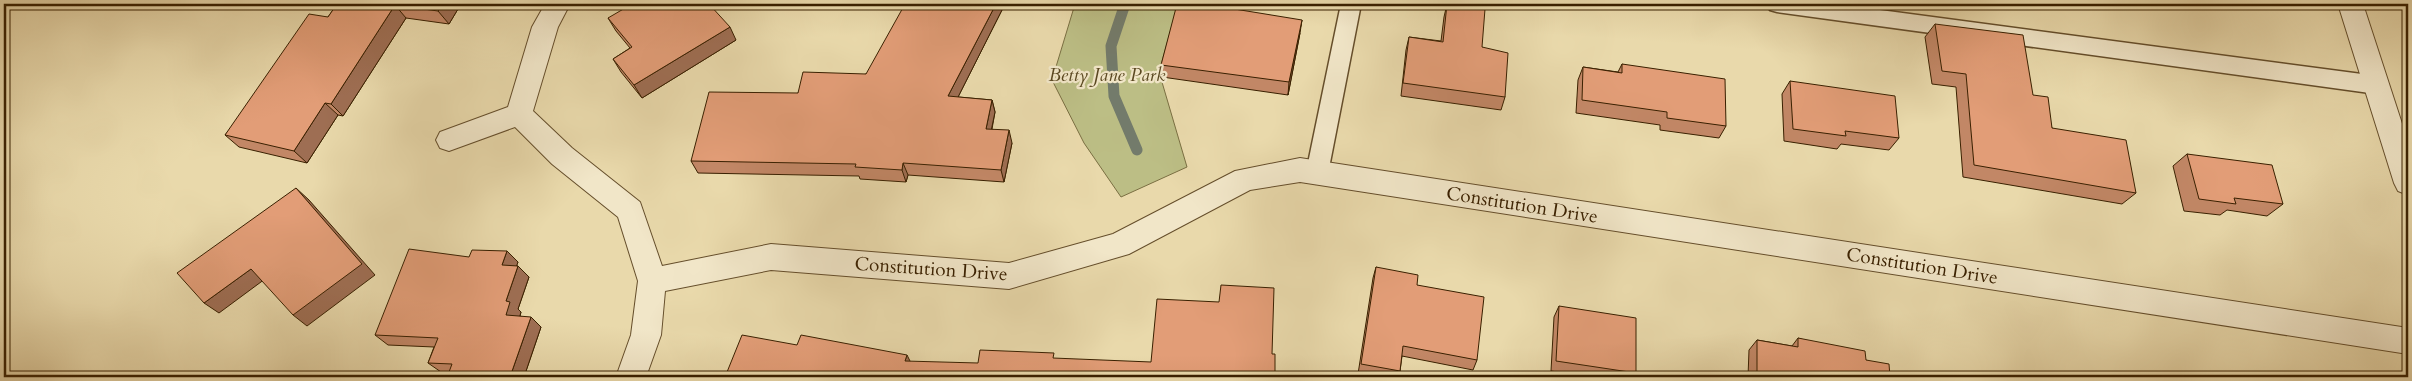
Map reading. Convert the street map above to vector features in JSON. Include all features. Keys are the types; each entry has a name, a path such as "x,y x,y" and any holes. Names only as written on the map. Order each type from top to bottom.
{"street":[{"path":"519,114 545,27 558,4"},
{"path":"2350,4 2408,183"},
{"path":"449,140 519,114"},
{"path":"519,114 562,156 630,210 652,281 646,335 631,377"},
{"name":"Constitution Drive","path":"652,281 771,257 1009,276 1119,245 1246,179 1300,170 2408,341"}],"lane":[{"path":"1318,173 1351,4"},
{"path":"1777,4 2376,85"}],"green space":[{"name":"Betty Jane Park","path":"1075,4 1178,4 1159,72 1187,167 1121,197 1084,143 1052,80"}],"building":[{"path":"337,4 443,4 438,11 395,5 331,104 325,103 294,151 225,135 309,14 328,17"},
{"path":"632,4 709,4 730,27 634,85 613,59 632,47 608,18"},
{"path":"905,4 996,4 948,96 992,100 986,129 1009,130 1001,170 903,163 902,170 855,167 856,164 691,161 709,92 798,93 803,72 866,74"},
{"path":"1177,4 1216,4 1216,6 1302,20 1289,82 1161,65"},
{"path":"1447,4 1485,9 1482,47 1508,53 1505,97 1403,83 1409,37 1443,42"},
{"path":"1935,24 2023,35 2033,95 2048,97 2052,128 2126,140 2136,193 1974,165 1966,74 1942,71"},
{"path":"1622,64 1725,79 1726,126 1667,118 1667,112 1582,100 1583,67 1622,73"},
{"path":"1790,81 1895,96 1899,138 1845,131 1846,136 1793,129"},
{"path":"2187,154 2272,165 2283,204 2234,198 2236,204 2199,199"},
{"path":"296,188 362,264 293,315 251,269 204,303 177,273"},
{"path":"409,249 469,257 472,250 507,251 502,265 518,266 506,301 510,302 506,315 531,317 510,377 463,377 464,372 449,372 452,364 428,363 438,338 375,335"},
{"path":"1376,267 1418,275 1417,285 1484,297 1477,360 1403,346 1400,371 1361,364"},
{"path":"1221,285 1274,288 1272,354 1275,354 1275,377 725,377 742,335 797,345 801,335 907,355 905,361 978,363 980,350 1054,353 1053,358 1151,362 1157,299 1219,302"},
{"path":"1559,306 1636,318 1636,373 1556,361"},
{"path":"1798,338 1865,351 1866,360 1889,364 1890,377 1757,377 1757,340 1798,347"},
{"path":"1986,374 2001,377 1986,377"},
{"path":"2009,374 2028,377 2009,377"}],"waterway":[{"path":"1125,4 1111,46 1114,96 1137,150"}]}
